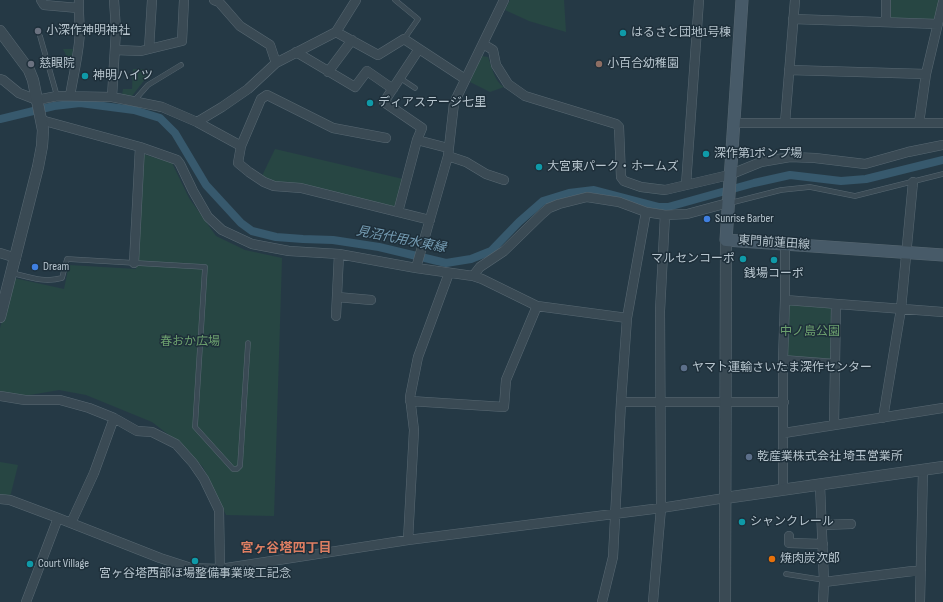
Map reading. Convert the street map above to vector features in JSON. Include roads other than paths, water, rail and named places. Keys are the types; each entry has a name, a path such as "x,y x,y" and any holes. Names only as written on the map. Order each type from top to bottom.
{"main road":[{"name":"東門前蓮田線","path":"742,0 726,240 943,255"}],"street":[{"path":"41,0 44,5 79,4 79,44 70,96"},
{"path":"112,97 116,30 114,0"},
{"path":"149,49 152,0"},
{"path":"115,50 140,51 182,42 184,0"},
{"path":"197,122 248,89 276,63 336,32 356,0"},
{"path":"416,266 448,152 454,103 504,0"},
{"path":"686,185 699,0"},
{"path":"785,123 795,0"},
{"path":"886,0 886,22"},
{"path":"217,1 240,26 270,45 276,63"},
{"path":"918,123 926,74 943,2"},
{"path":"793,19 938,24"},
{"path":"0,31 29,70 33,80 43,130 42,146 16,258 0,317"},
{"path":"336,32 378,55 404,39 465,79"},
{"path":"328,72 352,40"},
{"path":"483,44 493,50 496,65 508,84 525,96 616,124 619,127 621,177 624,181 640,187 665,190 686,185 729,180 761,162 790,157 815,158 865,164 908,152 943,145"},
{"path":"398,212 417,140 422,128 384,102 419,49"},
{"path":"296,52 355,87 367,70 392,89"},
{"path":"789,70 926,74"},
{"path":"0,79 19,93 37,101 57,96 112,97 162,107 197,122 241,146"},
{"path":"248,89 260,99"},
{"path":"386,138 333,128 267,95 260,99 241,146 238,163 264,182 274,186 301,188 430,220"},
{"path":"41,118 140,147 177,160 208,217 222,230 252,244 289,251 339,254 473,276 537,306 627,318"},
{"path":"734,123 943,123"},
{"path":"417,140 448,152 486,174 504,180"},
{"path":"134,263 140,147"},
{"path":"883,418 901,309 913,182"},
{"path":"473,276 480,267 504,251 542,214 558,204 588,197 619,202 646,212 665,215 687,214 728,201"},
{"path":"602,602 613,557 627,318 646,212"},
{"path":"654,602 661,508 660,311 665,215"},
{"path":"725,602 726,240"},
{"path":"783,490 786,244"},
{"path":"0,253 16,258"},
{"path":"336,316 339,254"},
{"path":"408,540 414,430 410,397 418,357 449,273"},
{"path":"337,297 371,300"},
{"path":"785,300 943,312"},
{"path":"834,425 836,304"},
{"path":"410,402 504,407 506,380 537,306"},
{"path":"784,360 835,364"},
{"path":"0,396 25,400 60,400 89,408 114,418 137,431 152,432 176,444 193,463 204,479 219,510 220,569"},
{"path":"621,402 784,402"},
{"path":"784,433 943,408"},
{"path":"71,523 94,473 114,418"},
{"path":"0,499 10,500 160,558 191,568 220,569 408,540 661,508 943,468"},
{"path":"920,602 923,470"},
{"path":"820,485 824,581 823,602"},
{"path":"26,602 58,518"},
{"path":"822,525 851,524"},
{"path":"789,536 789,543 822,544"},
{"path":"824,581 921,570"}],"lane":[{"path":"394,0 418,19 404,39"},
{"path":"40,36 57,96"},
{"path":"134,101 148,85 181,65"},
{"path":"400,78 415,88"},
{"path":"728,201 781,190 810,188 855,196 943,174"},
{"path":"11,273 53,281 62,278 67,259 205,267 195,427 233,469 237,469 240,466 248,343"},
{"path":"786,574 824,581"}],"waterway":[{"name":"見沼代用水東縁","path":"0,119 54,106 80,103 134,110 160,118 175,133 206,185 241,223 252,231 276,237 333,240 379,247 446,263 471,259 491,251 519,222 543,201 569,193 594,190 659,207 668,207 754,183 790,175 841,181 866,179 943,160"}],"place":[{"name":"小深作神明神社","path":"38,31"},
{"name":"はるさと団地1号棟","path":"623,33"},
{"name":"慈眼院","path":"31,64"},
{"name":"小百合幼稚園","path":"599,64"},
{"name":"神明ハイツ","path":"85,76"},
{"name":"ディアステージ七里","path":"370,103"},
{"name":"深作第1ポンプ場","path":"706,154"},
{"name":"大宮東パーク・ホームズ","path":"539,167"},
{"name":"Sunrise Barber","path":"707,219"},
{"name":"マルセンコーポ","path":"743,259"},
{"name":"銭場コーポ","path":"774,260"},
{"name":"Dream","path":"35,267"},
{"name":"ヤマト運輸さいたま深作センター","path":"684,368"},
{"name":"乾産業株式会社 埼玉営業所","path":"749,457"},
{"name":"シャンクレール","path":"742,522"},
{"name":"焼肉炭次郎","path":"772,559"},
{"name":"宮ヶ谷塔西部ほ場整備事業竣工記念","path":"195,561"},
{"name":"Court Village","path":"30,564"}],"district":[{"name":"宮ヶ谷塔四丁目","path":"286,549"}],"park label":[{"name":"中ノ島公園","path":"810,332"},
{"name":"春おか広場","path":"190,342"}]}
